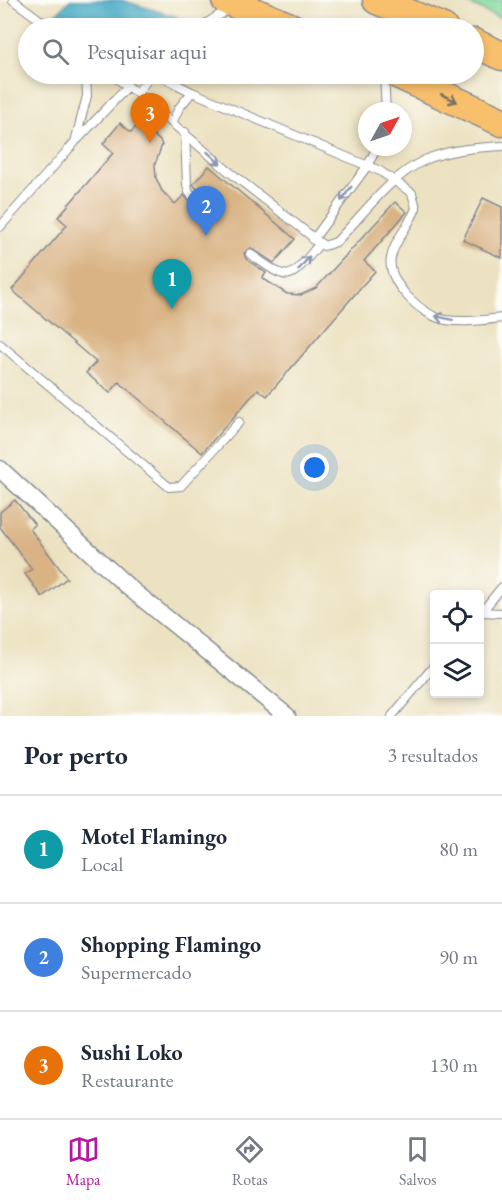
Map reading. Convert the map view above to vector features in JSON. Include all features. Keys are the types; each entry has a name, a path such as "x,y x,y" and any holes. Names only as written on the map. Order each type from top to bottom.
{"highway":[{"path":"377,0 419,18"},
{"path":"231,2 269,18"},
{"path":"484,34 502,39"},
{"path":"484,48 502,56"},
{"path":"419,84 502,122"}],"street":[{"path":"0,469 127,586 287,716"}],"lane":[{"path":"13,0 37,18"},
{"path":"211,18 231,2"},
{"path":"75,142 87,96 86,84"},
{"path":"125,84 324,246 336,242 397,180 424,161 451,152 502,146"},
{"path":"137,93 145,84"},
{"path":"175,84 368,165 397,180 412,193 416,208 391,256 394,277 399,284 423,309 445,320 502,318"},
{"path":"385,84 386,102"},
{"path":"0,227 128,86"},
{"path":"173,121 179,108 192,92"},
{"path":"185,132 187,185 189,192 207,213"},
{"path":"250,254 282,276 296,273 372,156"},
{"path":"0,344 169,487 182,486 239,422"},
{"path":"484,608 502,587"},
{"path":"484,613 502,614"},
{"path":"392,716 430,672"}],"green space":[{"path":"460,0 502,0 502,19"}],"water":[{"path":"70,0 121,0 177,17 63,18 56,14"}],"building":[{"path":"120,123 131,132 140,123 160,141 162,145 155,164 156,178 162,191 175,204 184,195 203,217 212,216 212,208 193,184 209,166 295,239 274,263 251,248 244,253 246,259 266,273 262,278 287,294 301,295 316,288 395,202 407,212 364,261 375,271 267,396 258,389 202,453 119,382 110,393 86,373 96,362 12,290 67,225 58,217 113,153 103,144"},
{"path":"483,198 502,207 502,258 463,240"},
{"path":"15,500 35,525 30,529 67,578 42,597 25,574 32,569 0,527 0,512"}],"place":[{"name":"Sushi Loko","path":"150,143"},
{"name":"Shopping Flamingo","path":"206,236"},
{"name":"Motel Flamingo","path":"172,309"}]}
